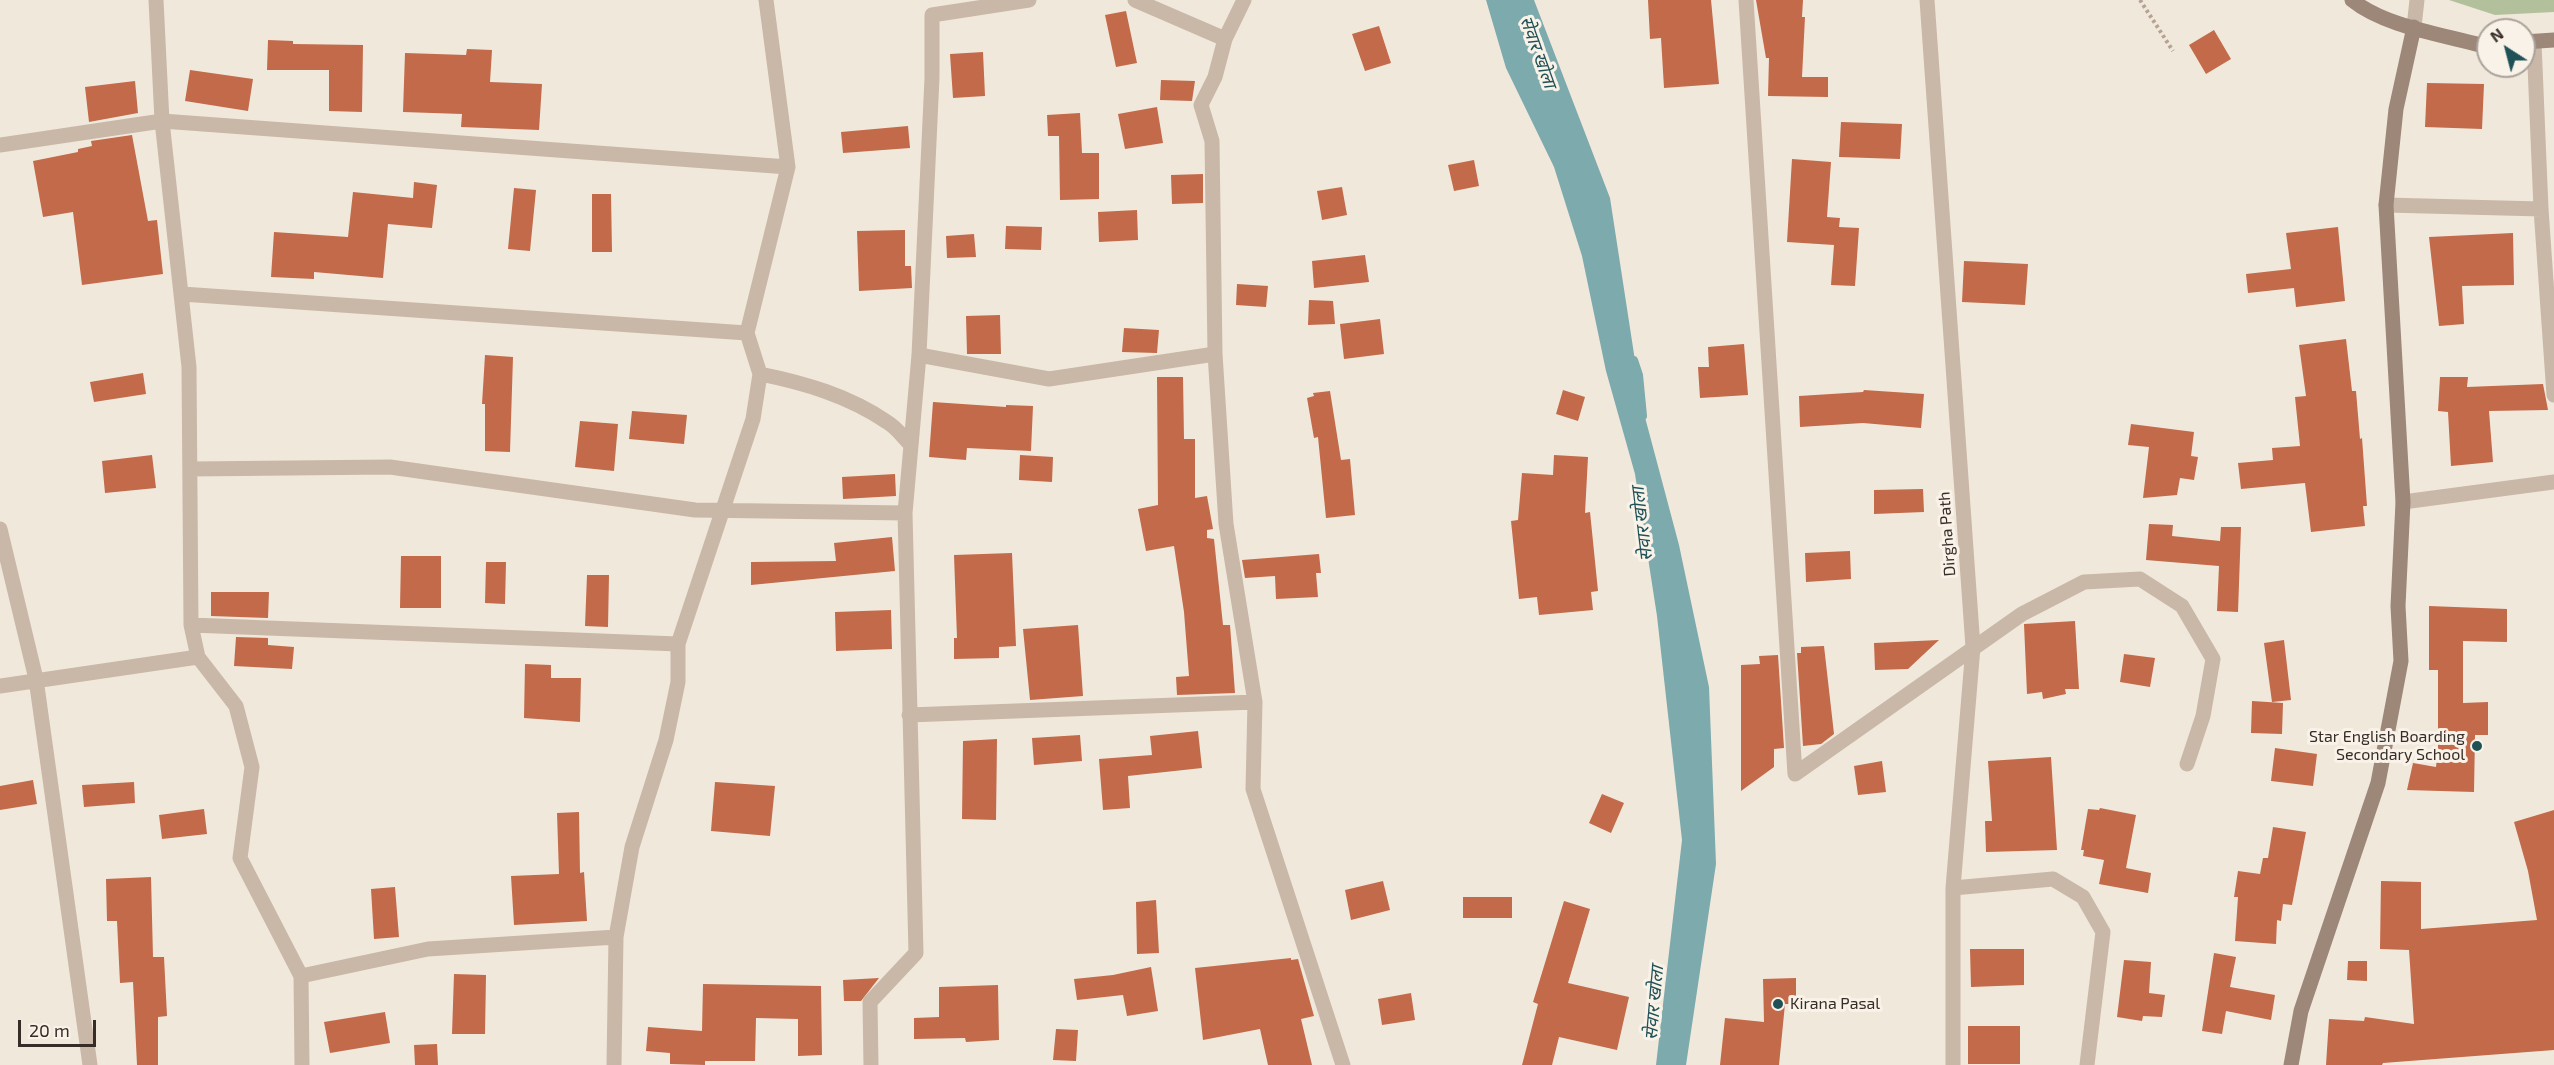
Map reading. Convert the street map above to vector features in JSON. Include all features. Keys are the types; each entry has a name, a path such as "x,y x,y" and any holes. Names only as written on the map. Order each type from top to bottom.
{"street":[{"path":"156,0 162,121 189,367 191,625 198,657 236,706 252,767 240,858 301,976 302,1065"},
{"path":"614,1065 616,937 632,847 666,740 678,682 678,644 753,419 760,374 747,333 788,167 766,0"},
{"path":"871,1065 870,1002 916,953 905,513 919,355 932,90 932,15 1029,0"},
{"path":"1135,0 1225,39"},
{"path":"1244,0 1225,39 1215,77 1202,105 1212,141 1215,354 1226,524 1255,702 1253,789 1343,1065"},
{"path":"1746,0 1795,774 2022,614 2084,582 2140,579 2182,606 2213,659 2203,716 2187,764"},
{"name":"Dirgha Path","path":"1928,0 1973,647 1953,888 1953,1065"},
{"path":"2352,0 2364,10 2476,44"},
{"path":"2291,1065 2301,1011 2378,783 2401,661 2398,606 2403,502 2386,205 2396,109 2418,0"},
{"path":"2536,41 2554,40"},
{"path":"2532,78 2554,395"},
{"path":"0,145 162,121 788,167"},
{"path":"2386,205 2541,209"},
{"path":"182,294 747,333"},
{"path":"919,355 1049,379 1215,354"},
{"path":"760,374 803,383 856,404 889,423 911,445"},
{"path":"190,469 390,467 695,510 724,508 905,513"},
{"path":"2403,502 2554,482"},
{"path":"0,529 36,680 90,1065"},
{"path":"191,625 678,644"},
{"path":"0,686 198,657"},
{"path":"909,715 1255,702"},
{"path":"1953,888 2052,879 2083,897 2103,932 2087,1065"},
{"path":"301,976 428,949 616,937"}],"path":[{"path":"2140,0 2173,51"}],"green space":[{"path":"2449,0 2554,0 2554,12 2495,15"}],"water":[{"path":"1486,0 1534,0 1610,198 1642,406 1679,545 1709,687 1716,864 1686,1065 1656,1065 1682,840 1657,616 1635,474 1606,371 1582,256 1554,167 1506,68"}],"building":[{"path":"1648,0 1711,0 1719,84 1664,88 1661,38 1650,39"},
{"path":"1756,0 1803,0 1802,17 1805,17 1802,77 1828,77 1828,97 1768,96 1769,58 1766,58"},
{"path":"1126,11 1137,63 1116,67 1105,15"},
{"path":"1379,26 1391,63 1365,71 1352,34"},
{"path":"2214,30 2231,59 2206,74 2189,45"},
{"path":"268,40 293,41 293,44 363,45 362,112 329,111 329,70 267,70"},
{"path":"467,49 492,50 490,82 542,84 539,130 461,127 462,114 403,112 405,53 466,55"},
{"path":"983,52 985,96 953,98 950,54"},
{"path":"190,70 253,79 248,111 185,101"},
{"path":"1161,80 1195,81 1192,101 1160,100"},
{"path":"135,81 138,113 89,122 85,87"},
{"path":"2427,83 2484,84 2482,129 2425,127"},
{"path":"1157,107 1163,143 1125,149 1118,114"},
{"path":"1080,113 1082,153 1099,153 1099,199 1060,200 1059,136 1048,136 1047,115"},
{"path":"1841,122 1902,124 1900,159 1839,157"},
{"path":"908,126 910,148 843,153 841,132"},
{"path":"132,135 148,221 157,220 163,274 82,285 73,212 43,217 33,161 78,152 78,149 92,146 91,141"},
{"path":"1792,159 1831,162 1827,217 1840,218 1839,227 1859,228 1855,286 1831,285 1834,245 1787,242"},
{"path":"1474,160 1479,186 1454,191 1448,165"},
{"path":"1203,174 1203,203 1172,204 1171,175"},
{"path":"414,182 437,185 432,228 388,224 383,278 314,272 314,279 271,277 274,232 348,237 353,192 413,198"},
{"path":"1342,187 1347,215 1322,220 1317,191"},
{"path":"514,188 536,190 530,251 508,249"},
{"path":"592,194 611,194 612,252 592,252"},
{"path":"1137,210 1138,240 1099,242 1098,212"},
{"path":"1006,226 1042,227 1041,250 1005,249"},
{"path":"2338,227 2345,301 2296,307 2294,288 2248,293 2246,274 2291,269 2286,233"},
{"path":"905,230 905,266 911,266 912,288 859,291 857,231"},
{"path":"2513,233 2514,285 2462,286 2464,324 2439,326 2429,237"},
{"path":"974,234 976,257 947,258 946,236"},
{"path":"1365,255 1369,282 1314,288 1312,261"},
{"path":"1964,261 2028,264 2025,305 1962,302"},
{"path":"1237,284 1268,286 1266,307 1236,305"},
{"path":"1309,300 1333,301 1335,324 1308,325"},
{"path":"1000,315 1001,354 967,354 966,316"},
{"path":"1380,319 1384,354 1344,359 1340,324"},
{"path":"1124,328 1159,330 1157,353 1122,352"},
{"path":"2346,339 2352,391 2356,391 2360,439 2362,438 2367,506 2363,506 2365,526 2311,532 2305,483 2241,489 2238,463 2273,460 2272,448 2300,446 2295,397 2306,396 2299,345"},
{"path":"1744,344 1748,395 1700,398 1698,367 1709,367 1708,347"},
{"path":"485,355 513,357 510,452 485,451 485,404 482,404"},
{"path":"143,373 146,394 94,402 90,382"},
{"path":"1157,377 1183,377 1184,439 1195,439 1195,498 1207,496 1213,529 1207,530 1207,538 1214,539 1223,625 1230,625 1235,693 1177,695 1176,677 1189,676 1184,612 1174,546 1146,551 1138,509 1158,505"},
{"path":"2440,377 2468,377 2467,387 2543,384 2548,410 2489,411 2493,462 2451,466 2448,412 2438,411"},
{"path":"1563,390 1585,397 1578,421 1556,414"},
{"path":"1864,390 1924,394 1921,428 1863,423 1800,427 1799,396 1863,392"},
{"path":"1330,391 1341,460 1350,459 1355,515 1326,518 1318,437 1314,438 1307,398 1314,396 1313,393"},
{"path":"933,402 1006,407 1006,405 1033,406 1031,451 967,448 966,460 929,457"},
{"path":"632,411 687,415 684,444 629,439"},
{"path":"580,421 618,424 614,471 575,467"},
{"path":"2131,424 2194,432 2191,456 2198,457 2194,480 2180,478 2177,495 2143,498 2149,447 2128,445"},
{"path":"152,455 156,488 105,493 102,461"},
{"path":"1020,455 1053,457 1052,482 1019,480"},
{"path":"1554,455 1588,457 1585,513 1590,512 1598,591 1591,592 1593,610 1539,615 1537,597 1519,599 1511,521 1518,520 1522,473 1553,475"},
{"path":"895,474 896,496 843,499 842,477"},
{"path":"1923,489 1924,512 1874,514 1874,490"},
{"path":"2149,524 2173,525 2172,536 2220,541 2221,527 2241,527 2238,612 2217,611 2219,566 2146,560"},
{"path":"892,537 895,571 751,585 751,562 836,561 834,543"},
{"path":"1850,551 1851,579 1806,582 1805,553"},
{"path":"1012,553 1016,646 999,647 999,658 954,659 954,638 957,638 954,555"},
{"path":"1319,554 1321,573 1316,573 1318,597 1276,599 1275,576 1245,578 1242,560"},
{"path":"401,556 441,556 441,608 400,608"},
{"path":"486,562 506,562 505,604 485,603"},
{"path":"587,575 609,575 608,627 585,626"},
{"path":"211,592 269,592 268,618 211,616"},
{"path":"2429,606 2507,609 2507,642 2463,641 2463,703 2488,702 2488,735 2475,735 2474,792 2407,790 2413,763 2436,767 2438,670 2429,670"},
{"path":"891,610 892,649 836,651 835,612"},
{"path":"2075,621 2079,689 2065,689 2066,694 2043,699 2042,692 2027,694 2024,624"},
{"path":"1078,625 1083,696 1030,700 1023,629"},
{"path":"236,637 268,638 268,645 294,647 292,669 234,666"},
{"path":"1939,640 1908,669 1875,670 1874,643"},
{"path":"2284,640 2291,700 2272,702 2264,643"},
{"path":"1824,646 1834,734 1821,744 1803,746 1797,653 1801,653 1801,647"},
{"path":"2124,654 2155,658 2150,687 2120,682"},
{"path":"1778,655 1784,748 1774,749 1774,767 1741,791 1741,665 1760,664 1759,656"},
{"path":"525,664 551,665 551,678 581,678 580,722 524,718"},
{"path":"2252,701 2283,703 2282,734 2251,733"},
{"path":"1198,731 1202,768 1128,776 1130,808 1103,810 1099,759 1152,755 1150,736"},
{"path":"1080,735 1082,761 1034,765 1032,738"},
{"path":"997,739 996,820 962,819 963,741"},
{"path":"2275,748 2317,754 2313,786 2271,781"},
{"path":"2051,757 2057,850 1986,852 1985,821 1992,821 1988,761"},
{"path":"1882,761 1886,792 1858,795 1854,766"},
{"path":"33,780 37,804 0,810 0,786"},
{"path":"134,782 135,803 84,807 82,785"},
{"path":"715,782 775,786 770,836 711,831"},
{"path":"1602,794 1624,803 1611,833 1589,823"},
{"path":"2100,808 2136,815 2126,868 2151,873 2148,893 2099,884 2104,860 2083,856 2084,850 2081,850 2088,809 2099,810"},
{"path":"204,809 207,834 162,839 159,815"},
{"path":"2554,810 2554,1050 2383,1063 2382,1065 2326,1065 2329,1019 2364,1021 2365,1017 2414,1024 2409,950 2380,949 2381,881 2421,882 2421,929 2537,920 2528,871 2514,822"},
{"path":"579,812 580,873 584,872 587,921 514,925 511,876 559,874 557,813"},
{"path":"2273,827 2306,832 2292,905 2283,904 2281,921 2277,920 2276,944 2235,941 2238,897 2234,897 2238,871 2260,874 2263,858 2268,858"},
{"path":"151,877 153,957 164,957 167,1016 158,1017 158,1065 137,1065 133,982 120,983 117,921 107,921 106,879"},
{"path":"1383,881 1390,910 1351,920 1345,890"},
{"path":"395,887 399,937 374,939 371,889"},
{"path":"1463,897 1512,897 1512,918 1463,918"},
{"path":"1156,900 1159,953 1137,954 1136,902"},
{"path":"1564,901 1590,909 1568,983 1629,997 1617,1050 1559,1037 1552,1065 1522,1065 1538,1004 1533,1002"},
{"path":"1970,949 2024,949 2024,985 1971,987"},
{"path":"2214,953 2236,957 2230,987 2275,995 2271,1020 2226,1011 2222,1034 2202,1031"},
{"path":"1291,958 1291,960 1298,959 1314,1016 1301,1019 1312,1065 1268,1065 1260,1029 1203,1040 1195,968"},
{"path":"2124,960 2151,962 2149,993 2165,995 2162,1017 2143,1016 2142,1021 2117,1017"},
{"path":"2348,961 2367,961 2367,981 2347,980"},
{"path":"1151,967 1158,1011 1127,1016 1123,995 1077,1000 1074,979 1113,975"},
{"path":"454,974 486,975 485,1034 452,1034"},
{"path":"879,978 861,1001 844,1001 843,980"},
{"path":"1796,978 1796,1004 1785,1004 1779,1065 1720,1065 1725,1018 1764,1022 1763,979"},
{"path":"703,984 821,986 822,1055 798,1056 798,1019 756,1018 755,1061 705,1061 705,1065 670,1064 670,1053 646,1051 648,1027 702,1031"},
{"path":"998,985 999,1040 966,1042 965,1038 914,1039 914,1018 939,1017 939,987"},
{"path":"1411,993 1415,1020 1382,1025 1378,999"},
{"path":"385,1012 390,1043 330,1053 324,1022"},
{"path":"1968,1026 2020,1026 2020,1064 1968,1064"},
{"path":"1056,1029 1078,1030 1076,1061 1053,1060"},
{"path":"437,1044 438,1065 415,1065 414,1045"}],"waterway":[{"name":"सेवार खोला","path":"1634,360 1639,375 1643,416"}],"place":[{"name":"Star English Boarding Secondary School","path":"2477,746"},
{"name":"Kirana Pasal","path":"1778,1004"}]}
